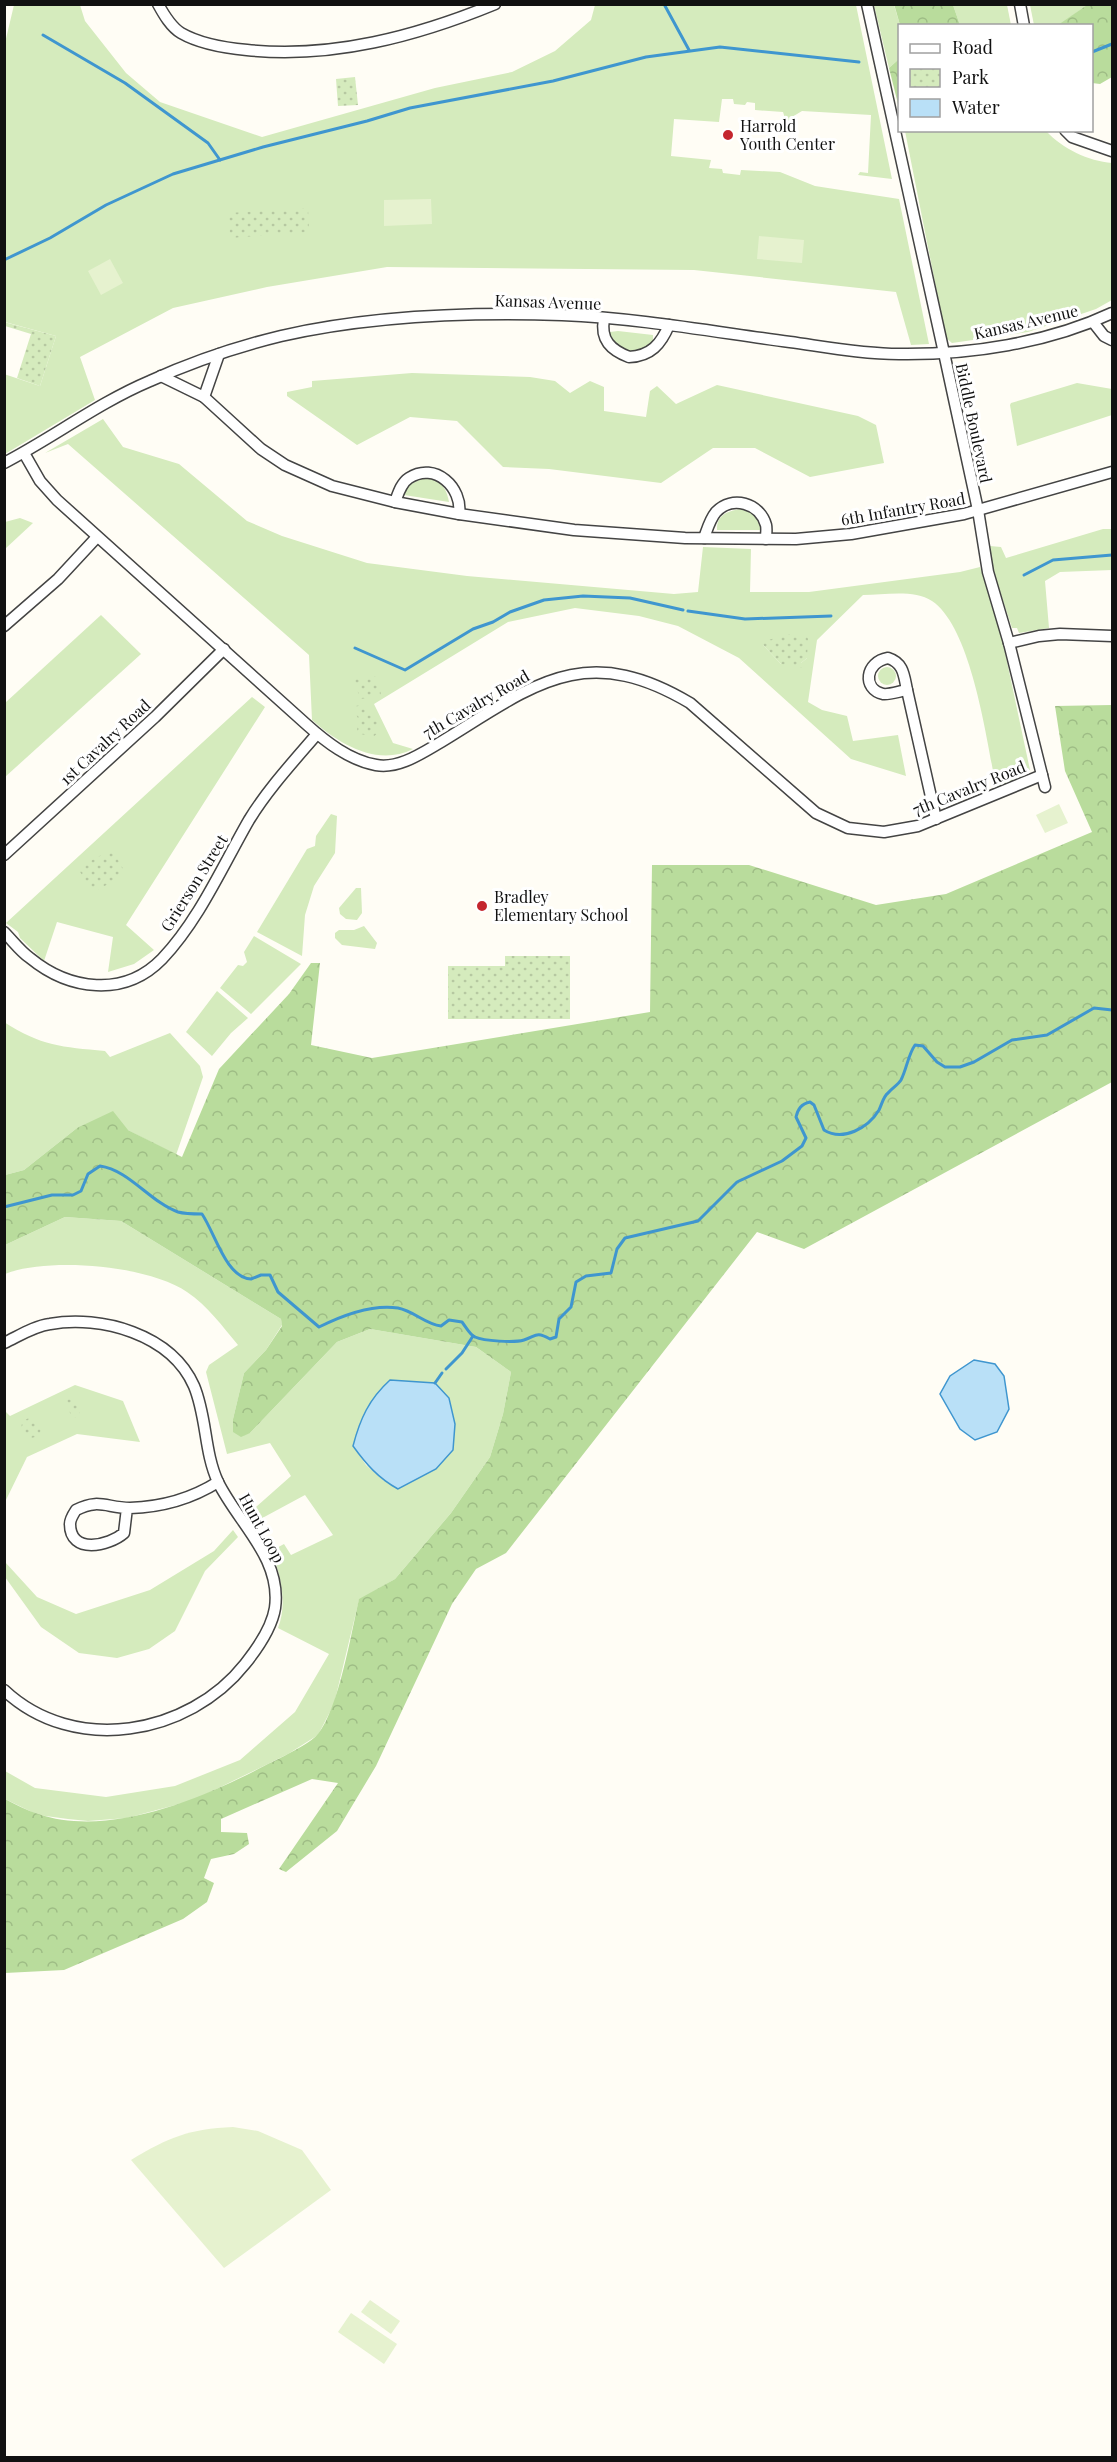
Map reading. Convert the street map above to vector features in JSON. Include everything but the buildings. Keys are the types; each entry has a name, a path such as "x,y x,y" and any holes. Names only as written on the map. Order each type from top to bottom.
{"street":[{"path":"158,4 166,18 180,32 199,41 228,48 263,52 320,51 360,46 441,26 495,4"},
{"name":"Biddle Boulevard","path":"867,4 978,510 988,572 1009,643 1043,781"},
{"path":"1020,4 1024,24"},
{"path":"1067,132 1072,137 1113,151"},
{"name":"Kansas Avenue","path":"4,463 24,453 84,414 161,376 219,354 282,336 372,322 468,315 563,315 669,325 859,351 898,354 944,353 1023,341 1093,322 1113,313"},
{"path":"604,319 602,328 610,347 629,357 650,353 660,342 669,325"},
{"path":"1093,322 1104,336 1113,340"},
{"path":"204,397 219,354"},
{"name":"6th Infantry Road","path":"161,376 204,397 261,448 285,465 332,486 395,502 459,514 574,530 704,538 766,539 851,534 910,526 978,510 1113,472"},
{"name":"7th Cavalry Road","path":"24,453 40,481 97,537 317,734 346,755 377,765 414,758 504,702 548,680 570,674 596,672 620,675 667,689 690,703 816,813 848,828 884,832 918,826 1043,781"},
{"path":"395,502 403,484 410,477 432,473 453,486 460,506 459,514"},
{"path":"704,538 716,513 725,506 737,502 750,504 760,513 766,526 766,539"},
{"path":"4,626 58,579 97,537"},
{"path":"1009,643 1060,634 1113,636"},
{"name":"1st Cavalry Road","path":"4,855 155,717 224,649"},
{"path":"907,690 936,819"},
{"name":"Grierson Street","path":"4,932 29,958 58,977 92,987 118,984 136,976 160,960 187,927 251,818 272,787 317,734"},
{"name":"Hunt Loop","path":"4,1343 47,1324 95,1322 126,1330 154,1343 185,1370 194,1386 218,1482 269,1564 274,1584 275,1609 253,1654 235,1677 210,1698 178,1717 150,1726 126,1731 92,1729 63,1723 37,1713 15,1700 4,1690"},
{"path":"127,1508 124,1533 116,1540 100,1545 84,1545 75,1538 70,1523 76,1510 89,1503 127,1508 164,1505 189,1497 218,1482"}],"green space":[{"path":"894,4 953,5 960,24 900,24"},
{"path":"14,5 80,5 85,21 126,73 160,102 262,137 435,88 512,72 555,51 591,20 595,5 856,5 892,179 858,175 860,172 868,173 871,115 802,111 792,117 787,124 783,112 755,110 755,103 734,104 733,99 722,99 719,122 674,119 671,156 711,160 709,168 722,169 723,173 740,175 741,170 780,172 815,186 899,199 929,344 911,345 896,292 694,270 387,267 267,287 173,308 80,357 95,400 5,454 4,374 40,386 56,336 5,322 4,47"},
{"path":"874,5 894,5 900,24 898,60 889,68"},
{"path":"953,5 1007,5 1011,24 960,24"},
{"path":"1030,5 1087,5 1061,24 1034,24"},
{"path":"1087,5 1112,5 1112,77 1100,84 1093,83 1093,24 1059,24"},
{"path":"898,60 898,104 889,68"},
{"path":"355,77 358,105 338,106 336,79"},
{"path":"905,132 1047,132 1076,153 1094,160 1112,163 1112,300 1096,309 1028,332 952,343 946,338"},
{"path":"431,199 432,224 384,226 384,200"},
{"path":"308,208 309,232 230,238 229,213"},
{"path":"759,236 804,240 802,263 757,259"},
{"path":"110,259 123,283 101,295 88,271"},
{"path":"4,322 56,336 40,386 17,378 31,334 5,326"},
{"path":"610,332 653,335 653,343 634,351 623,350 609,336"},
{"path":"412,373 530,377 555,381 570,393 590,381 604,387 604,411 646,417 650,391 657,386 676,404 717,385 858,416 876,425 884,463 810,477 755,448 713,448 661,483 549,469 503,467 457,421 410,417 357,445 287,396 287,392 312,387 312,381"},
{"path":"1077,383 1112,389 1112,415 1017,446 1011,403"},
{"path":"103,419 123,447 179,464 247,521 282,536 367,563 467,576 674,594 698,592 703,547 751,549 750,592 809,592 960,572 980,567 1000,629 1030,770 1026,769 1027,774 996,787 976,687 958,635 946,615 932,601 917,595 899,594 863,595 817,640 808,702 822,710 847,716 853,741 898,735 906,776 851,759 739,658 678,626 639,616 575,608 508,622 374,704 393,743 413,749 399,754 386,755 359,750 334,737 312,720 309,655 68,444 45,453","holes":["763,645 807,658 801,663 781,664"]},
{"path":"423,478 441,484 449,502 404,495 409,485"},
{"path":"740,509 753,513 761,521 762,530 717,530 718,521 723,515"},
{"path":"20,518 33,523 5,549 5,522"},
{"path":"1103,529 1112,529 1112,570 1060,572 1045,581 1049,628 1019,633 1017,628 1012,628 993,570 990,546 1001,547 1006,558"},
{"path":"101,615 141,654 5,777 5,703"},
{"path":"789,634 808,639 807,658 801,663 802,668 781,664 763,645 765,641"},
{"path":"887,667 893,670 896,676 893,682 887,685 881,682 878,676 881,670"},
{"path":"375,676 379,681 381,696 360,699 354,679"},
{"path":"252,697 265,707 126,925 154,950 134,964 108,972 113,937 57,922 44,961 20,938 18,932 6,923"},
{"path":"364,704 373,713 378,723 379,732 373,737 357,733 358,718 354,711 356,706"},
{"path":"1112,705 1112,1082 804,1249 757,1232 506,1553 476,1569 452,1604 376,1766 337,1831 286,1872 279,1869 338,1783 312,1779 221,1819 221,1832 247,1833 249,1844 234,1854 211,1859 204,1878 214,1883 207,1902 183,1919 64,1970 5,1973 5,1799 38,1814 66,1820 94,1821 124,1818 184,1802 212,1791 284,1756 314,1738 325,1722 338,1689 359,1599 395,1579 451,1513 490,1457 503,1414 511,1372 476,1347 370,1329 337,1342 250,1433 241,1437 233,1432 233,1419 244,1373 266,1350 282,1326 281,1319 121,1221 65,1217 5,1245 5,1175 24,1170 77,1128 113,1111 128,1130 182,1157 219,1069 289,994 311,963 320,963 311,1045 372,1058 650,1012 652,865 749,865 876,905 946,894 1092,832 1065,771 1055,706"},
{"path":"1059,804 1068,823 1045,833 1036,815"},
{"path":"331,814 337,816 335,853 314,886 305,915 302,956 257,932 307,849 315,846 316,836"},
{"path":"112,849 126,874 92,893 78,868"},
{"path":"356,888 361,888 362,913 357,920 346,919 340,914 339,908"},
{"path":"364,926 377,943 375,949 342,945 335,938 335,933 339,930 354,930"},
{"path":"254,936 301,964 251,1014 220,988 238,965 243,966 247,962 244,952"},
{"path":"505,956 570,956 570,1019 448,1019 448,966 505,966"},
{"path":"217,991 248,1018 231,1033 212,1056 186,1032"},
{"path":"4,1022 41,1041 105,1051 110,1057 170,1033 200,1066 203,1077 176,1155 128,1130 77,1128 24,1170 5,1175"},
{"path":"65,1217 121,1221 281,1319 282,1325 266,1350 244,1373 233,1419 250,1433 337,1342 370,1329 476,1347 511,1372 503,1414 490,1457 451,1513 395,1579 359,1600 334,1704 318,1735 288,1754 194,1800 127,1818 88,1821 38,1815 5,1799 5,1771 35,1788 106,1797 175,1786 240,1760 295,1712 329,1654 278,1628 283,1600 278,1571 271,1551 284,1544 291,1555 333,1535 305,1495 253,1523 248,1514 291,1476 270,1443 227,1454 206,1372 209,1365 238,1345 202,1304 187,1292 170,1283 148,1275 98,1266 46,1266 5,1274 5,1245","holes":["415,1383 435,1384 384,1481 366,1465 353,1446"]},
{"path":"75,1385 123,1401 140,1442 77,1434 27,1457 5,1502 5,1411 10,1416"},
{"path":"71,1394 80,1412 77,1418 71,1416 65,1398"},
{"path":"31,1418 38,1421 41,1428 38,1435 31,1438 24,1435 21,1428 24,1421"},
{"path":"233,1530 238,1537 205,1571 175,1631 149,1649 117,1658 79,1653 41,1627 5,1577 5,1562 37,1597 76,1614 150,1590 214,1551"},
{"path":"233,2127 258,2131 302,2150 331,2190 224,2268 131,2160 157,2145 191,2132"},
{"path":"370,2300 400,2321 391,2334 361,2312"},
{"path":"351,2313 397,2344 384,2364 338,2332"}],"water":[{"path":"974,1360 995,1364 1004,1376 1009,1409 997,1432 975,1440 960,1429 940,1394 950,1376"},
{"path":"390,1380 435,1383 449,1398 455,1424 453,1450 436,1469 398,1489 373,1470 353,1446 366,1410"}],"waterway":[{"path":"664,4 689,50"},
{"path":"43,35 125,83 208,143 220,160"},
{"path":"1093,52 1112,44"},
{"path":"4,260 50,238 106,205 173,174 263,147 410,108 553,81 646,57 720,47 859,62"},
{"path":"1024,575 1053,560 1112,555"},
{"path":"355,648 405,670 473,629 544,600 583,596 630,598 683,610"},
{"path":"688,611 745,619 831,616"},
{"path":"4,1207 52,1195 73,1195 81,1191 88,1174 100,1166 120,1173 168,1207 181,1213 202,1214 222,1253 235,1271 242,1277 251,1279 261,1275 270,1275 278,1292 319,1327 357,1312 388,1307 404,1310 441,1326 449,1320 462,1322 473,1336 485,1340 519,1341 536,1335 550,1339 556,1337 559,1319 571,1307 576,1282 586,1276 611,1273 617,1249 625,1238 698,1221 737,1182 782,1161 802,1146 806,1138 796,1117 804,1104 810,1102 814,1105 824,1130 847,1134 862,1127 874,1117 885,1096 901,1080 915,1045 923,1046 937,1062 945,1067 960,1067 974,1062 1012,1040 1047,1035 1094,1008 1112,1010"},
{"path":"446,1369 462,1353 473,1336"},
{"path":"435,1383 442,1373"}],"place":[{"name":"Harrold Youth Center","path":"728,135"},
{"name":"Bradley Elementary School","path":"482,906"}]}
